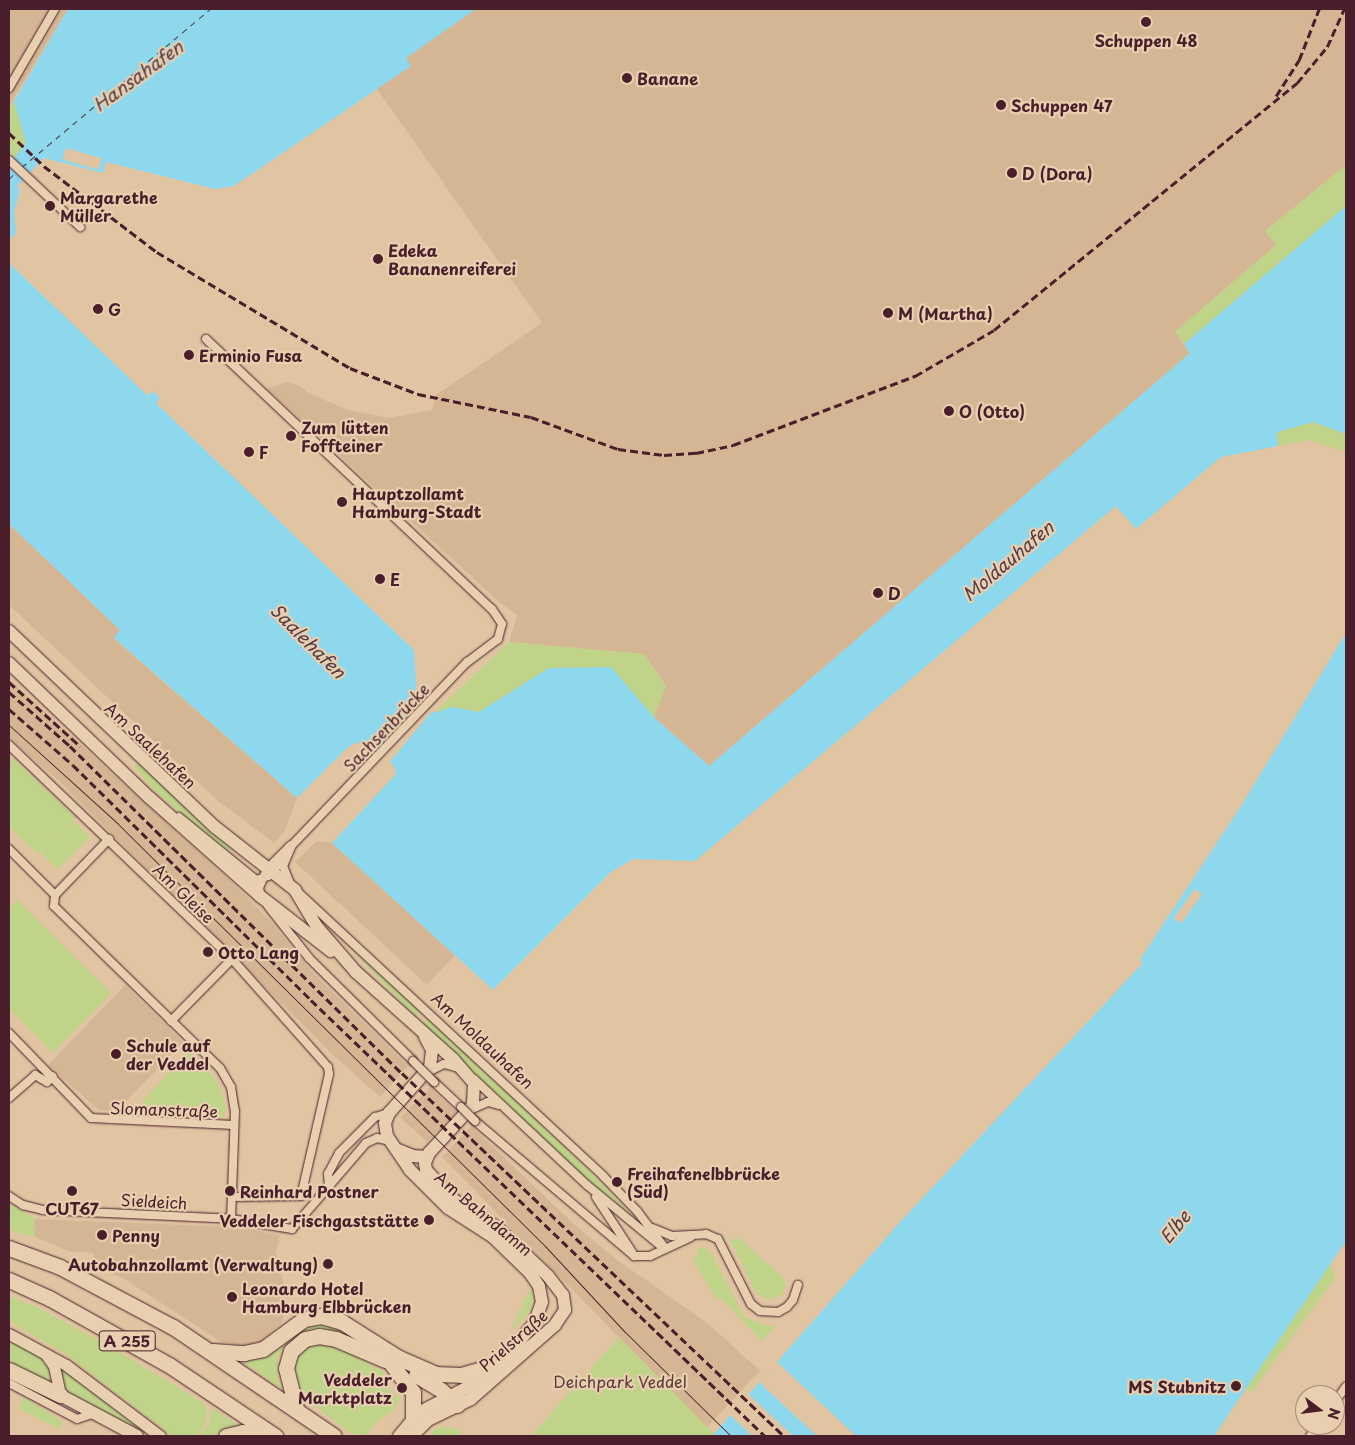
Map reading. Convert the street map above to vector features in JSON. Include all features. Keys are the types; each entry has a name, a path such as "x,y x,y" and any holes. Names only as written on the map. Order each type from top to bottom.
{"highway":[{"name":"A 255","path":"9,1248 60,1267 123,1298 212,1351 296,1408"},
{"name":"A 255","path":"9,1280 129,1342 275,1436"},
{"path":"212,1351 244,1353 263,1349 304,1319 321,1316 342,1322 399,1358 436,1374 461,1375 495,1365"},
{"path":"334,1436 296,1408 286,1368 291,1351 305,1339 318,1336 336,1339 390,1362 432,1384 451,1404"},
{"path":"390,1362 413,1392 413,1418"},
{"path":"9,1370 60,1395"},
{"path":"436,1374 443,1381 451,1404"},
{"path":"226,1436 243,1432 262,1436"}],"main road":[{"name":"Am Saalehafen","path":"9,631 152,770 229,839 269,871"},
{"path":"9,663 150,798 260,896 356,972 468,1073 476,1092 469,1113"},
{"name":"Am Moldauhafen","path":"269,871 295,890"},
{"path":"295,890 317,928 356,972"},
{"path":"389,1113 431,1077 432,1050 424,1035"},
{"name":"Am Bahndamm","path":"389,1113 385,1127 392,1144 410,1170 448,1208 493,1237 540,1286"},
{"name":"Am Bahndamm","path":"469,1113 426,1157 427,1173 454,1200 498,1228 557,1286"},
{"path":"392,1144 407,1155 426,1157"},
{"name":"Prielstraße","path":"451,1404 519,1343 536,1320 542,1302 540,1286"},
{"name":"Prielstraße","path":"451,1404 471,1399 561,1319 565,1306 557,1286"},
{"path":"60,1395 96,1412 137,1436"},
{"path":"399,1436 413,1418 425,1408 451,1404"},
{"path":"412,1436 428,1420 451,1404"}],"street":[{"path":"9,88 55,9"},
{"path":"9,160 80,226"},
{"name":"Sachsenbrücke","path":"206,339 492,609 501,620 502,632 498,639 467,662 269,871"},
{"name":"Am Gleise","path":"9,745 232,959 330,1070 304,1189 298,1198 232,1197"},
{"path":"150,798 190,825 252,879 261,881"},
{"path":"109,839 55,895 54,906 220,1068 231,1087 234,1125 231,1219"},
{"name":"Sachsenbrücke","path":"286,858 292,845"},
{"path":"9,849 55,895"},
{"path":"286,858 269,871 261,881 260,896 309,958 413,1061 469,1113 634,1256 644,1258 691,1237 706,1234 718,1239 751,1304 760,1311 778,1312 787,1307 793,1300 798,1285"},
{"path":"286,858 284,871 295,890"},
{"name":"Am Moldauhafen","path":"295,890 326,916 603,1176 665,1248"},
{"path":"170,1021 232,959"},
{"name":"Slomanstraße","path":"9,1033 53,1076 91,1118 98,1120 234,1125"},
{"path":"431,1077 444,1064 455,1066 468,1073 587,1185 645,1236 665,1248"},
{"path":"9,1098 35,1075 47,1082 53,1076"},
{"path":"469,1113 488,1102 501,1106"},
{"path":"329,1188 328,1174 339,1153 376,1117 389,1113"},
{"path":"329,1188 366,1143 377,1138 392,1144"},
{"path":"587,1185 634,1256"},
{"name":"Sieldeich","path":"9,1196 23,1205 42,1210 231,1219 288,1229 299,1224 329,1188"},
{"path":"648,1226 669,1235 691,1237"},
{"path":"9,1334 94,1384 160,1436"},
{"path":"46,1355 54,1366 60,1395"},
{"path":"9,1383 77,1419 96,1412"}],"shaded area":[{"path":"9,9 68,9 9,106"},
{"path":"476,9 1346,9 1346,165 1266,231 1276,245 1175,332 1190,353 709,766 654,717 666,686 644,654 509,642 517,615 499,602 267,389 286,382 299,385 308,393 348,410 389,418 432,410 436,395 542,323 377,89 410,66 405,58"},
{"path":"9,524 120,630 114,639 297,798 285,830 274,843 218,801 9,605"},
{"path":"9,679 234,884 274,925 311,971 408,1066 380,1097 333,1055 57,779 9,738"},
{"path":"317,841 332,843 455,955 427,985 295,862"},
{"name":"Schule auf der Veddel","path":"125,985 183,1042 117,1111 99,1110 48,1065"},
{"path":"430,1087 456,1112 427,1142 401,1117"},
{"path":"471,1126 574,1224 616,1259 710,1325 760,1371 707,1427 442,1157"},
{"path":"35,1219 239,1227 280,1235 276,1252 287,1299 282,1323 258,1344 246,1346 221,1342 123,1278 97,1268 93,1253 68,1251 35,1237"}],"green space":[{"path":"14,101 26,144 14,157 9,152 9,108"},
{"path":"1346,165 1346,206 1184,344 1175,332 1276,245 1265,231"},
{"path":"1313,422 1346,434 1346,452 1310,440 1278,446 1277,432"},
{"path":"509,642 644,654 666,686 654,717 611,667 549,668 479,712 453,707 434,713"},
{"path":"10,756 75,817 38,854 9,827"},
{"path":"139,763 226,843 232,857 158,794 134,767"},
{"path":"73,820 90,837 57,869 40,853"},
{"path":"17,900 111,993 53,1053 9,1009 9,908"},
{"path":"327,923 421,1011 415,1017"},
{"path":"427,1018 596,1177 647,1232 508,1108 421,1024"},
{"path":"189,1050 217,1081 226,1106 224,1118 144,1114 142,1102"},
{"path":"9,1204 35,1218 35,1237 9,1230"},
{"path":"728,1236 735,1241 738,1237 783,1278 786,1286 782,1295 767,1300 757,1294"},
{"path":"699,1248 705,1248 712,1254 743,1315 759,1324 775,1326 762,1341 721,1298 717,1299 694,1262"},
{"path":"1330,1264 1336,1277 1252,1392 1246,1389"},
{"path":"530,1288 533,1297 531,1310 510,1333"},
{"path":"9,1296 36,1307 113,1348 205,1404 207,1416 202,1430 196,1436 172,1436 67,1355 9,1321"},
{"path":"318,1324 334,1325 355,1337 310,1331 291,1337 278,1357 277,1374 282,1389 237,1358 302,1328"},
{"name":"Deichpark Veddel","path":"619,1337 714,1434 712,1436 531,1436"},
{"path":"9,1339 46,1360 51,1369 51,1385 9,1364"},
{"path":"311,1342 342,1348 383,1372 390,1381 386,1386 396,1397 402,1396 393,1410 376,1423 365,1436 350,1433 299,1394 291,1377 293,1358"},
{"path":"61,1368 156,1436 147,1436 72,1396 63,1388"},
{"path":"24,1397 63,1422 60,1429 18,1408"},
{"path":"212,1408 243,1429 220,1436 201,1436 209,1424"},
{"path":"437,1428 458,1429 462,1436 428,1436"}],"water":[{"name":"Hansahafen","path":"68,9 476,9 406,58 411,66 234,186 215,189 106,162 103,173 44,158 17,186 20,191 14,211 16,233 9,240 9,163 26,144 14,101"},
{"path":"1346,206 1346,434 1313,422 1277,432 1278,446 1221,457 1136,529 1116,506 695,861 633,859 611,872 493,990 332,843 395,775 396,770 388,758 364,743 356,743 348,747 297,798 114,638 120,630 9,524 9,263 148,396 153,391 160,398 156,403 414,650 417,696 434,713 452,707 479,712 549,668 611,667 654,717 709,766 1190,353 1184,344"},
{"name":"Elbe","path":"1346,633 1346,1241 1214,1436 712,1436 901,1221 1142,964 1141,958 1243,803"}],"pier":[{"path":"66,148 102,158 98,170 63,160"},
{"path":"421,698 434,709 387,765 374,754"},
{"path":"1195,889 1202,894 1181,923 1174,918"},
{"path":"776,1361 856,1436 817,1436 758,1381"},
{"path":"747,1393 793,1436 752,1436 729,1414"}],"ferry route":[{"path":"22,167 210,9"},
{"path":"9,179 17,171"}],"tram line":[{"path":"9,725 118,824 545,1246 625,1332 731,1436"}],"railway":[{"path":"1276,96 1299,60 1319,9"},
{"path":"9,133 44,166 157,252 350,368 418,394 531,417 618,449 664,455 696,453 733,445 915,376 994,330 1297,83 1327,47 1344,9"},
{"path":"9,682 80,746"},
{"path":"9,692 70,746 402,1073 784,1436"},
{"path":"9,709 73,765 311,1000 765,1436"}],"place":[{"name":"Schuppen 48","path":"1146,22"},
{"name":"Banane","path":"627,78"},
{"name":"Schuppen 47","path":"1001,105"},
{"name":"D (Dora)","path":"1012,173"},
{"name":"Margarethe Müller","path":"50,206"},
{"name":"Edeka Bananenreiferei","path":"378,259"},
{"name":"G","path":"98,309"},
{"name":"M (Martha)","path":"888,313"},
{"name":"Erminio Fusa","path":"189,355"},
{"name":"O (Otto)","path":"949,411"},
{"name":"Zum lütten Foffteiner","path":"291,436"},
{"name":"F","path":"249,452"},
{"name":"Hauptzollamt Hamburg-Stadt","path":"342,502"},
{"name":"E","path":"380,579"},
{"name":"D","path":"878,593"},
{"name":"Otto Lang","path":"208,952"},
{"name":"Schule auf der Veddel","path":"116,1054"},
{"name":"Freihafenelbbrücke (Süd)","path":"617,1182"},
{"name":"CUT67","path":"72,1191"},
{"name":"Reinhard Postner","path":"230,1191"},
{"name":"Veddeler Fischgaststätte","path":"429,1220"},
{"name":"Penny","path":"102,1235"},
{"name":"Autobahnzollamt (Verwaltung)","path":"328,1264"},
{"name":"Leonardo Hotel Hamburg Elbbrücken","path":"232,1297"},
{"name":"MS Stubnitz","path":"1236,1386"},
{"name":"Veddeler Marktplatz","path":"402,1388"}],"water label":[{"name":"Moldauhafen","path":"1008,561"},
{"name":"Saalehafen","path":"308,641"}]}
